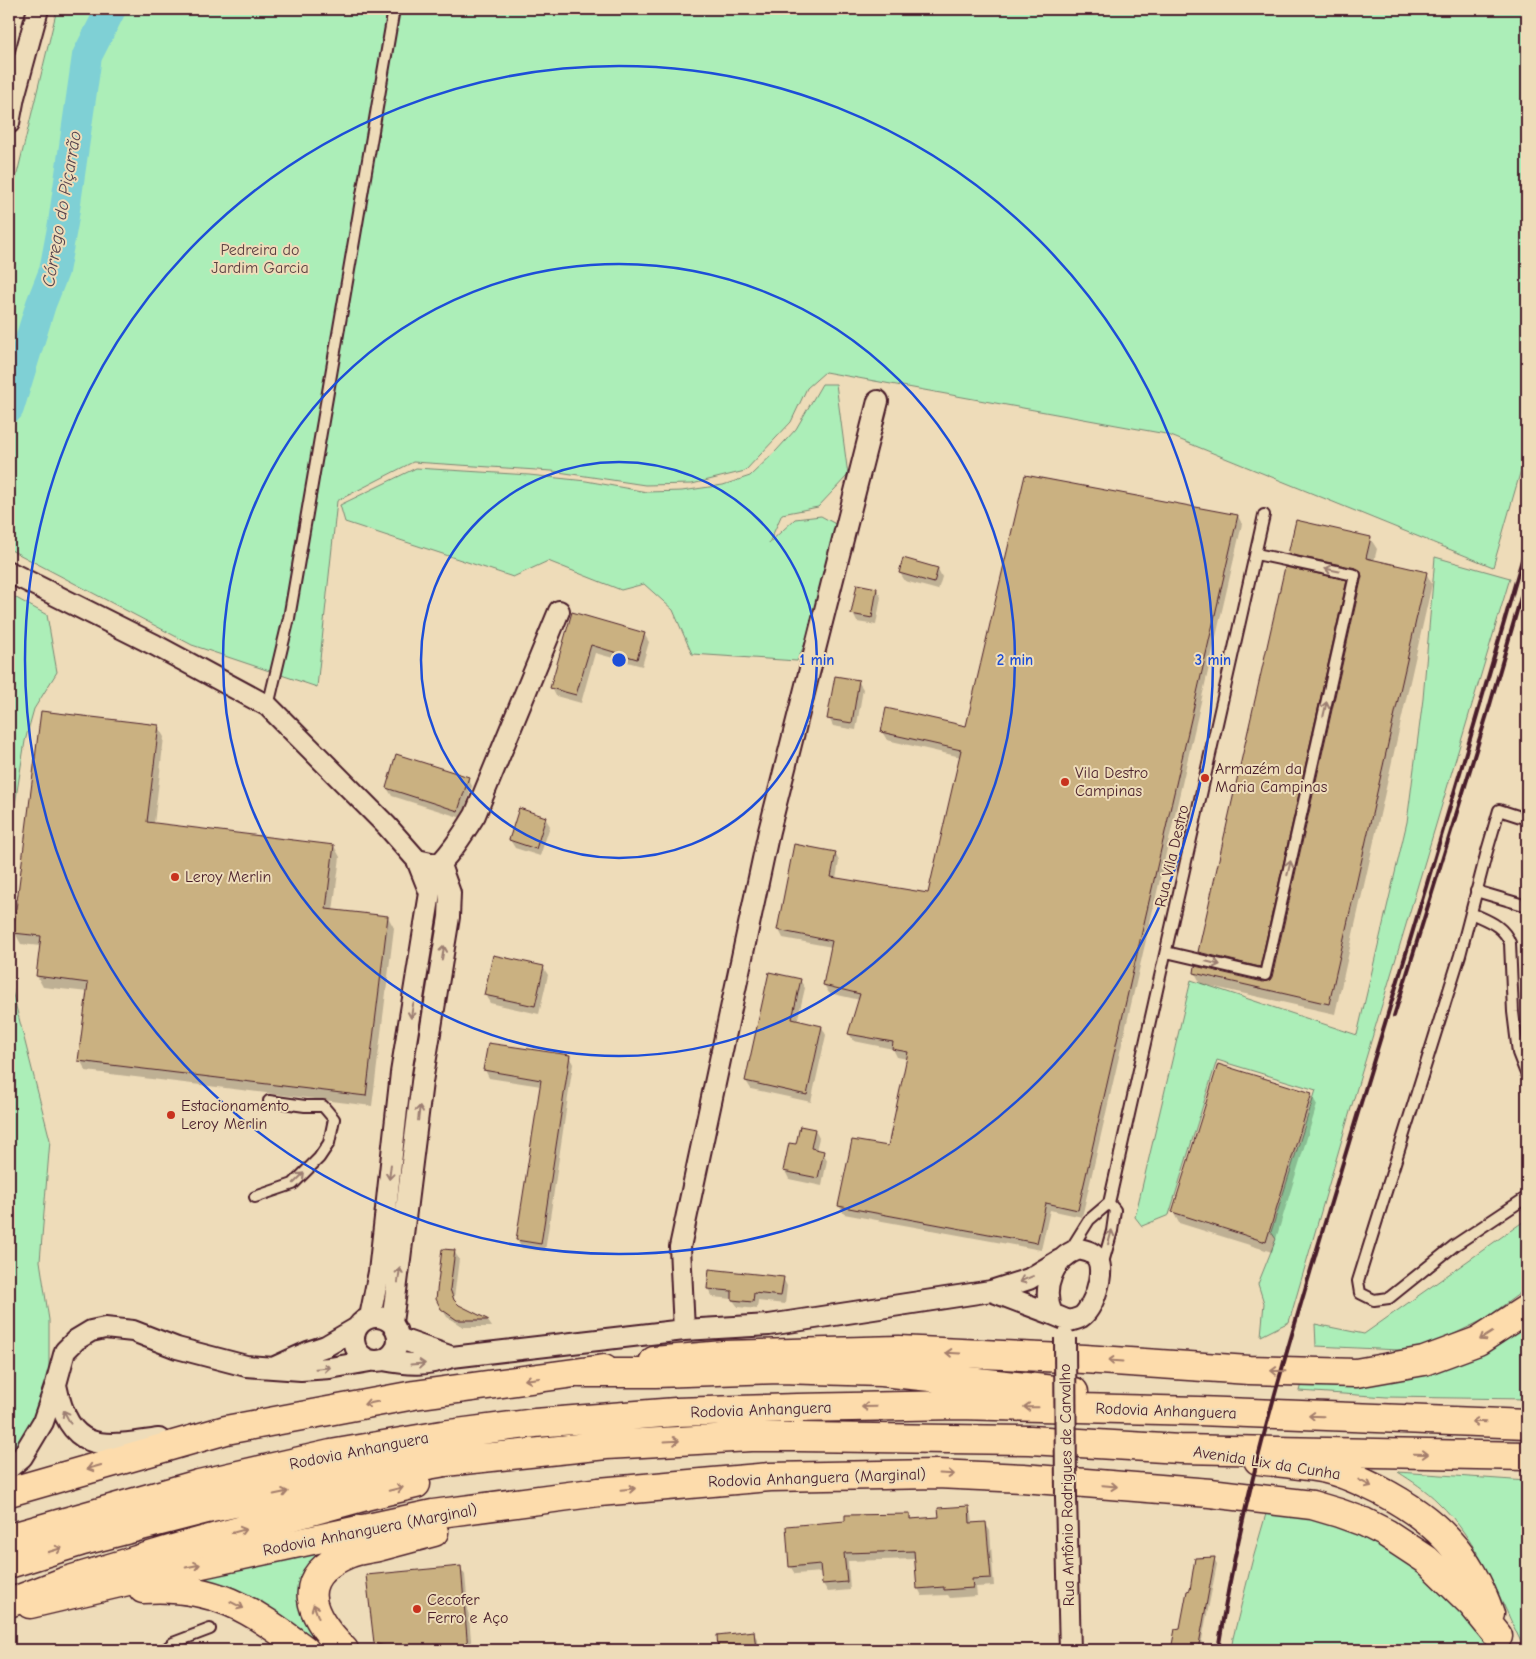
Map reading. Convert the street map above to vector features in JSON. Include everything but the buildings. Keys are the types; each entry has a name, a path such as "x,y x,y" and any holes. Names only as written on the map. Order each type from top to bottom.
{"highway":[{"path":"9,1492 226,1430 414,1394 580,1373 647,1362 724,1355 899,1350 1084,1359 1249,1370 1356,1373 1424,1361 1478,1341 1527,1309"},
{"path":"580,1373 780,1369 882,1372 1128,1397 1199,1411"},
{"name":"Rodovia Anhanguera","path":"9,1538 199,1484 331,1454 442,1435 535,1423 676,1412 959,1405 1199,1411 1527,1424"},
{"name":"Rodovia Anhanguera","path":"9,1564 83,1541 207,1509 331,1482 445,1462 606,1445 799,1436 1030,1440 1180,1449 1527,1456"},
{"path":"9,1603 66,1581 357,1498 490,1467 606,1445"},
{"name":"Avenida Lix da Cunha","path":"1180,1449 1327,1470 1358,1480 1417,1512 1444,1536 1470,1570 1483,1593 1502,1643"},
{"name":"Rodovia Anhanguera (Marginal)","path":"9,1608 433,1514 599,1492 770,1477 937,1474 1023,1478 1210,1493 1312,1505 1364,1522 1386,1532 1421,1556 1472,1604 1502,1643"},
{"path":"344,1650 331,1637 316,1615 311,1596 312,1585 319,1574 330,1564 349,1554 599,1492"},
{"path":"69,1595 160,1588 187,1589 210,1594 234,1603 268,1622 304,1650"}],"street":[{"path":"9,123 11,100 38,9"},
{"path":"684,1330 680,1247 769,831 878,401"},
{"path":"9,572 155,645 268,706 427,867 450,893 448,917 422,1082 395,1331 397,1345 390,1357 330,1368 301,1370 246,1366 177,1348 133,1331 105,1328 91,1331 76,1340 65,1351 43,1422 22,1457 9,1468"},
{"path":"427,867 462,836 475,815 558,611"},
{"path":"427,867 430,893 401,1073 379,1272 362,1323 353,1337 357,1352 363,1358 409,1365 435,1363 452,1357 684,1330 768,1325 990,1292 1029,1278 1079,1249 1091,1252 1098,1260 1101,1272 1098,1286 1087,1310 1081,1317 1062,1324 990,1292"},
{"path":"1062,1324 1049,1306 1048,1289 1053,1272 1064,1256"},
{"path":"275,1368 308,1352 326,1346 362,1323 378,1316 385,1318 395,1331 452,1357"},
{"name":"Rua Antônio Rodrigues de Carvalho","path":"1062,1324 1070,1650"},
{"path":"56,1384 65,1416 74,1430 85,1438 107,1445 226,1430"}],"lane":[{"path":"268,706 289,618 394,9"},
{"name":"Rua Vila Destro","path":"1101,1272 1112,1231 1115,1210 1109,1203 1264,515"},
{"path":"1166,952 1265,975 1356,575 1256,554"},
{"path":"1527,819 1499,810 1460,955 1358,1281 1360,1293 1374,1300 1388,1298 1455,1245 1527,1197"},
{"path":"1476,891 1527,906"},
{"path":"1471,913 1498,925 1507,934 1510,943 1513,1012 1518,1053 1527,1076"},
{"path":"255,1197 293,1184 319,1158 329,1143 334,1119 324,1106 305,1106 269,1101"},
{"path":"1064,1256 1089,1220 1109,1203"},
{"path":"165,1650 173,1642 210,1629"}],"green space":[{"name":"Pedreira do Jardim Garcia","path":"57,9 1527,9 1527,449 1493,567 1166,434 825,372 807,388 791,422 745,471 692,484 645,485 552,471 413,462 337,501 317,687 192,645 9,549 9,207"},
{"path":"822,384 836,384 848,475 818,507 782,514 769,543 795,519 821,516 841,527 817,617 797,661 692,654 673,610 644,584 621,590 548,561 513,577 345,522 340,505 416,468 529,475 586,481 647,492 682,491 723,485 750,476 776,451 796,429"},
{"path":"1435,557 1510,578 1351,1108 1289,1322 1261,1336 1264,1303 1258,1284 1276,1239 1271,1232 1316,1090 1217,1060 1169,1215 1142,1226 1135,1217 1191,980 1357,1035 1407,822 1423,699"},
{"path":"9,594 47,615 57,672 34,709 25,741 9,842"},
{"path":"9,979 50,1140 40,1261 49,1320 49,1375 27,1437 9,1454"},
{"path":"1527,1219 1527,1288 1485,1319 1419,1351 1316,1346 1315,1324 1364,1334"},
{"path":"1527,1321 1527,1399 1387,1397 1299,1391 1302,1380"},
{"path":"1398,1472 1527,1481 1527,1650 1525,1650 1488,1572 1465,1535 1433,1498"},
{"path":"1268,1507 1309,1510 1392,1545 1471,1617 1490,1650 1231,1650 1252,1562"},
{"path":"339,1546 306,1570 335,1650 315,1650 189,1575"}],"waterway":[{"name":"Córrego do Piçarrão","path":"9,408 41,304 54,271 63,223 87,56 111,9"}],"railway":[{"path":"1218,1650 1241,1528 1271,1407 1527,542"},
{"path":"1394,1016 1489,708 1527,576"}],"place":[{"name":"Armazém da Maria Campinas","path":"1205,778"},
{"name":"Vila Destro Campinas","path":"1065,782"},
{"name":"Leroy Merlin","path":"175,877"},
{"name":"Estacionamento Leroy Merlin","path":"171,1115"},
{"name":"Cecofer Ferro e Aço","path":"417,1609"}]}
